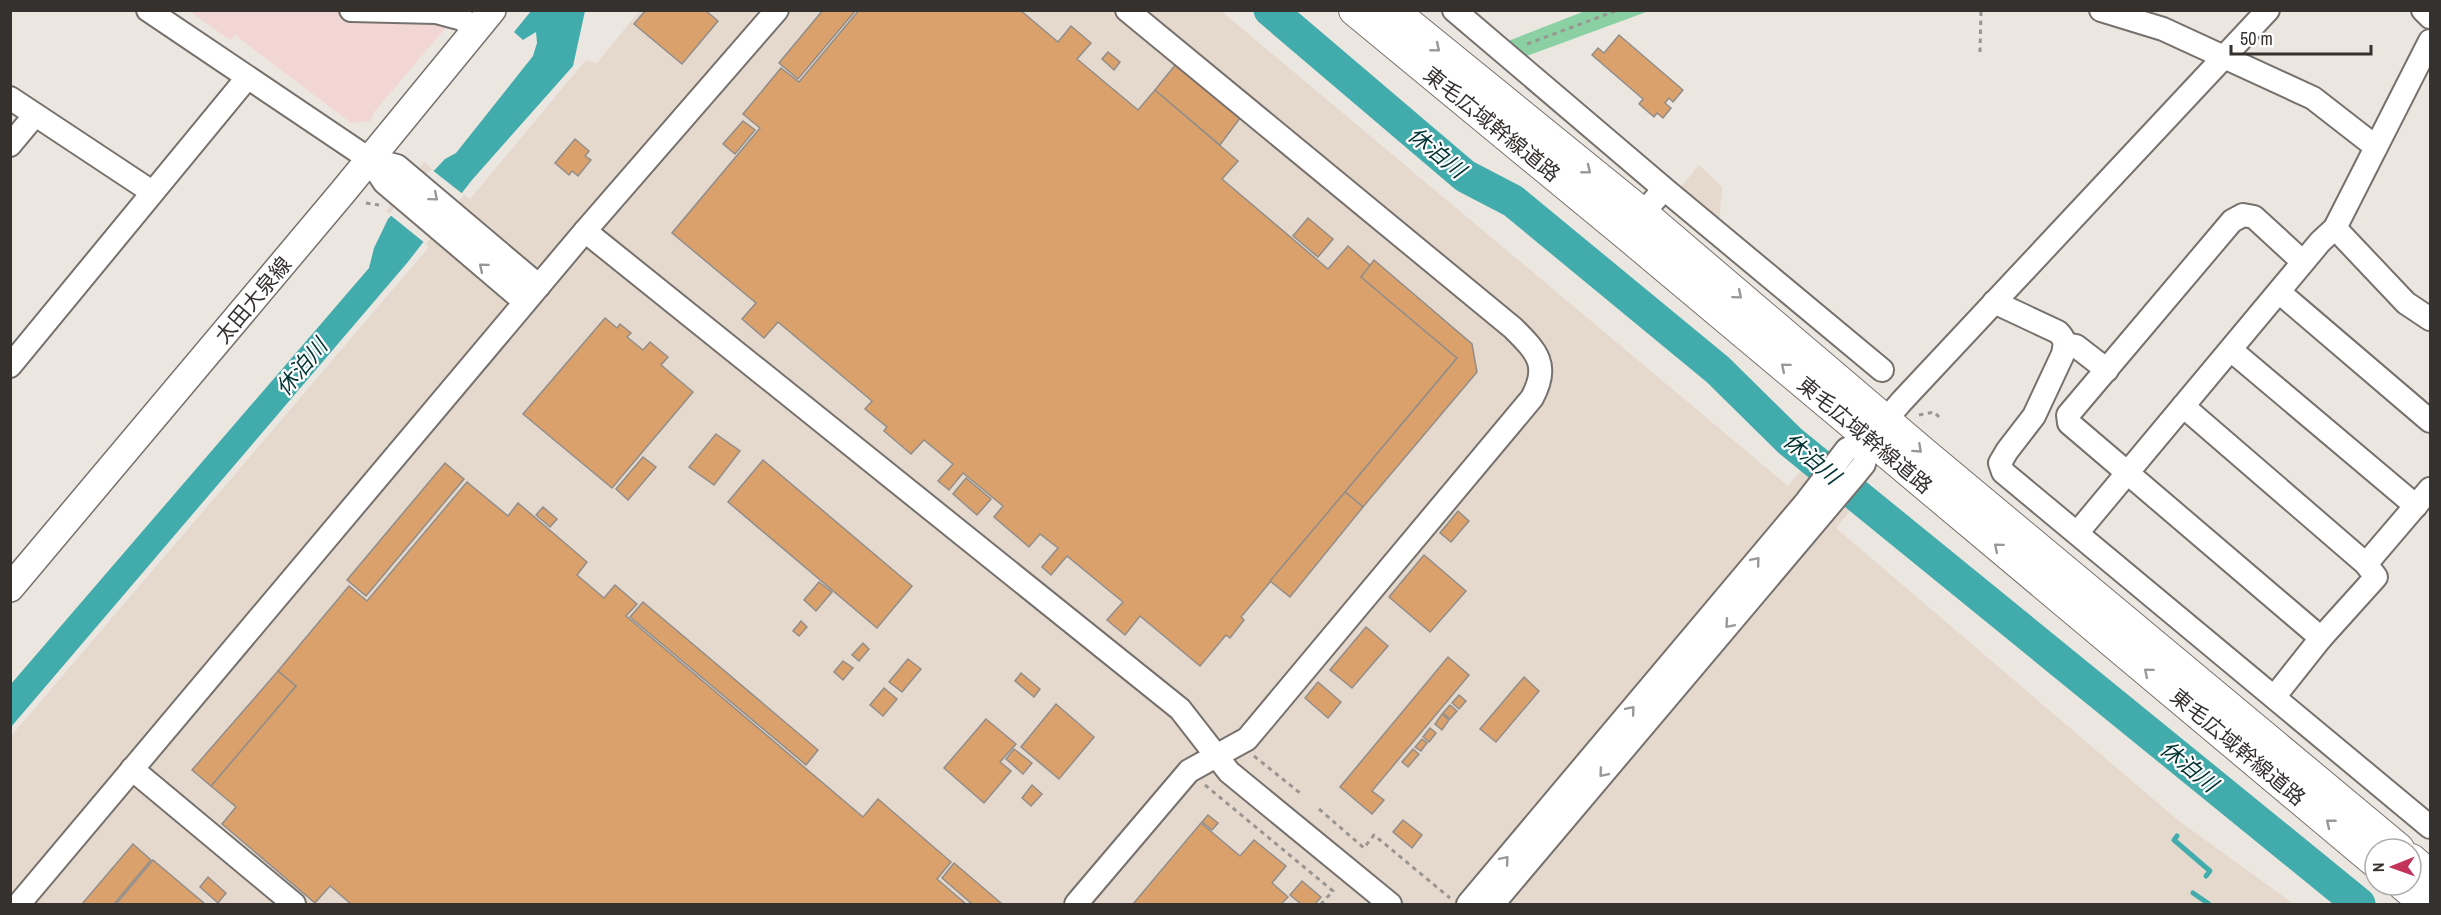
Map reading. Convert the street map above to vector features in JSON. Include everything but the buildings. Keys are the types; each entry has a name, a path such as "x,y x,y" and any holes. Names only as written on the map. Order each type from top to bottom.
{"highway":[{"name":"東毛広域幹線道路","path":"1355,10 1634,240 2190,674 2384,837"},
{"name":"東毛広域幹線道路","path":"1390,10 1642,214 1878,430 2363,851"}],"main road":[{"name":"太田大泉線","path":"10,588 342,193 484,20"}],"street":[{"path":"148,10 369,159 397,166 405,186 532,294"},
{"path":"351,10 436,12 462,19 484,20"},
{"path":"19,904 585,231 777,10"},
{"path":"1076,904 1189,771 1247,739 1532,398 1540,382 1542,371 1530,345 1513,328 1127,10"},
{"path":"1454,10 1882,370"},
{"path":"2101,10 2163,29 2313,98 2376,147"},
{"path":"1493,904 1846,468 1847,449 1878,430 1994,302 2268,10"},
{"path":"2423,10 2430,17"},
{"path":"2078,532 2303,262 2335,228 2430,40"},
{"path":"10,366 248,78"},
{"path":"10,99 153,192"},
{"path":"10,145 35,115"},
{"path":"1642,214 1657,197 1662,187"},
{"path":"2303,262 2254,217 2243,215 2232,221 2068,415 2069,423 2321,638"},
{"path":"2335,228 2406,303 2430,319"},
{"path":"585,231 1180,709 1229,772 1390,904"},
{"path":"2279,292 2430,421"},
{"path":"1994,302 2058,333 2064,338 2065,344 2034,416 2000,463 2003,472 2078,532 2213,648 2428,817"},
{"path":"2065,344 2076,346 2107,370"},
{"path":"2231,350 2423,498 2366,564"},
{"path":"2183,406 2366,564 2376,577 2321,638 2275,696"},
{"path":"1459,901 1813,508"},
{"path":"2190,674 2213,648"},
{"path":"132,769 294,904"}],"path":[{"path":"1523,46 1618,10"},
{"path":"1980,52 1981,10"},
{"path":"1919,415 1934,412 1939,417"},
{"path":"1254,756 1300,793"},
{"path":"1202,782 1333,891 1321,904"},
{"path":"1319,809 1364,848 1374,835 1448,898 1459,901"}],"shaded area":[{"path":"640,10 1221,11 1788,486 1820,447 1869,488 1836,528 2179,821 2294,904 11,904 11,736 429,247 386,211 424,162 470,199 586,60 597,63"},
{"path":"189,11 460,11 374,112 371,121 351,123 235,35 230,40"},
{"path":"1699,165 1722,187 1719,226 1675,194"}],"green space":[{"path":"1585,11 1649,11 1521,58 1503,43"}],"water":[{"path":"531,11 585,11 573,66 472,180 407,263 11,727 11,684 369,268 374,248 388,219 445,159 456,153 533,56 537,43 536,32 523,40 514,32"}],"pier":[{"path":"431,169 464,195 426,244 389,214"}],"waterway":[{"name":"休泊川","path":"1270,10 1465,176 1513,201 1718,370 1790,441 2359,904"},
{"path":"2177,836 2174,840 2210,871 2206,876"},
{"path":"2193,893 2209,904"}]}
